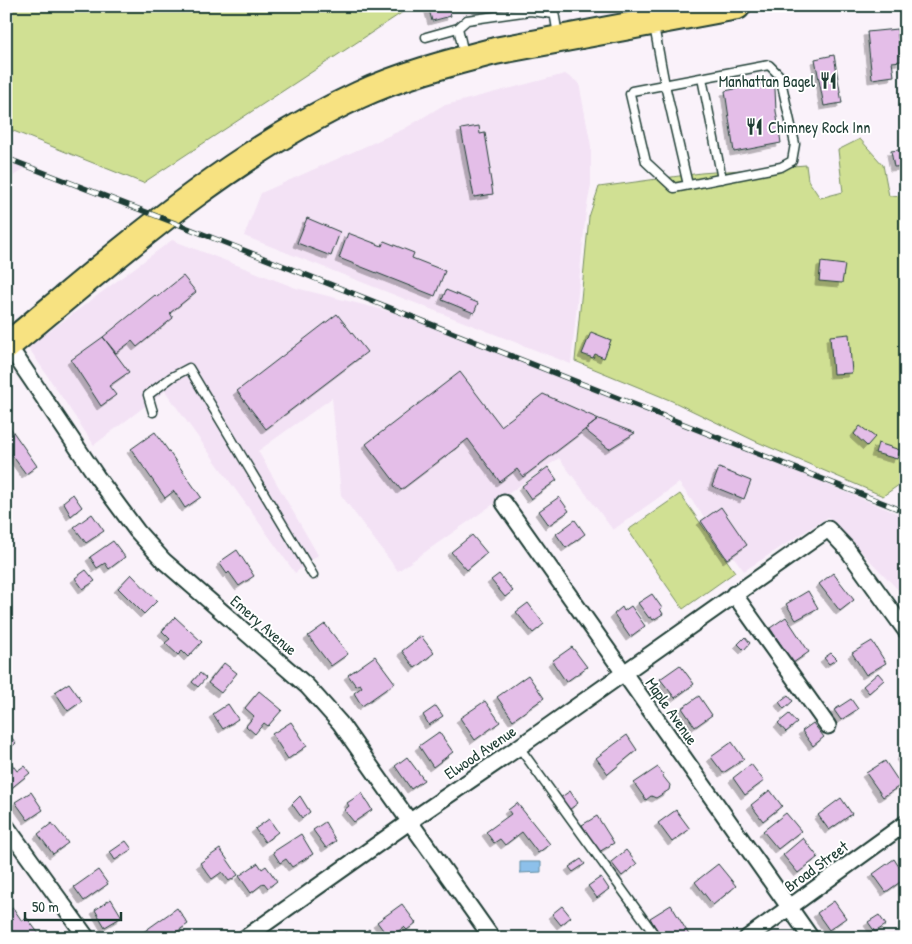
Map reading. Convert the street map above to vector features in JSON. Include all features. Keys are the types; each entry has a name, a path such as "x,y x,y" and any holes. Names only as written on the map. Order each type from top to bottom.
{"highway":[{"path":"7,346 216,178 264,146 304,123 360,95 394,81 465,59 653,18 737,6"}],"street":[{"name":"Emery Avenue","path":"7,346 97,477 137,531 164,561 307,686 340,723 492,938"},
{"name":"Maple Avenue","path":"504,504 811,938"},
{"name":"Elwood Avenue","path":"245,938 409,822 520,747 828,529 847,549 906,631"},
{"path":"734,594 828,726"},
{"name":"Broad Street","path":"747,938 906,823"},
{"path":"6,826 87,938"}],"lane":[{"path":"426,37 458,28 467,20 530,11 553,10 559,39"},
{"path":"653,18 665,86 688,185"},
{"path":"458,28 465,59"},
{"path":"769,65 780,76 795,144 792,161 781,167 674,188 646,162 630,94 636,90 702,78 769,65"},
{"path":"702,78 722,179"},
{"path":"154,412 148,395 172,377 189,368 313,575"},
{"path":"520,747 657,938"}],"shaded area":[{"path":"565,74 579,83 591,146 591,185 586,211 571,364 244,236 261,193 404,129 442,106"},
{"path":"6,161 25,168 6,181"},
{"path":"172,240 296,288 436,323 906,517 906,598 828,517 744,571 679,483 613,530 559,458 398,571 341,495 332,398 258,451 318,555 295,573 165,391 94,445 28,347"}],"green space":[{"path":"6,6 412,6 143,183 6,128"},
{"path":"860,139 883,165 889,196 906,195 906,480 883,496 755,441 672,401 575,361 589,217 599,187 701,173 806,165 808,180 820,198 843,192 838,150"},
{"path":"680,494 735,572 683,609 628,530"}],"water":[{"path":"520,862 541,862 541,872 520,873"}],"building":[{"path":"428,6 448,6 451,16 432,21"},
{"path":"897,29 901,61 892,62 894,76 872,79 867,32"},
{"name":"Manhattan Bagel","path":"834,55 842,103 824,106 815,59"},
{"name":"Chimney Rock Inn","path":"769,82 775,89 781,143 734,152 725,91"},
{"path":"479,126 480,134 485,133 493,194 474,197 461,129"},
{"path":"906,149 906,166 894,167 891,151"},
{"path":"307,218 340,232 331,256 297,243"},
{"path":"348,233 382,246 384,241 414,253 412,258 445,271 435,296 339,258"},
{"path":"821,262 845,265 842,283 819,281"},
{"path":"183,276 196,292 170,313 173,318 137,347 132,341 116,353 103,337 155,295 157,297"},
{"path":"446,290 478,303 474,313 442,300"},
{"path":"337,314 367,352 266,429 237,391"},
{"path":"591,332 611,340 604,358 595,354 593,358 582,354"},
{"path":"849,334 852,373 833,374 830,336"},
{"path":"103,337 129,372 109,386 116,395 101,406 71,360"},
{"path":"460,372 501,426 543,394 599,419 523,477 517,469 500,482 468,439 401,490 366,444"},
{"path":"599,419 635,433 609,449 585,430"},
{"path":"9,426 37,466 26,474 6,447 6,428"},
{"path":"860,426 875,437 867,446 854,434"},
{"path":"155,432 201,497 185,508 174,491 165,498 131,449"},
{"path":"878,443 900,450 897,459 875,453"},
{"path":"548,467 557,480 531,499 522,486"},
{"path":"719,468 751,481 744,499 712,486"},
{"path":"73,494 82,507 71,516 63,502"},
{"path":"559,497 569,511 549,525 539,511"},
{"path":"721,507 747,545 727,559 701,521"},
{"path":"92,514 104,531 86,543 74,527"},
{"path":"575,520 585,534 566,548 556,534"},
{"path":"472,535 487,553 467,570 451,552"},
{"path":"113,541 125,557 109,569 105,563 97,568 90,557"},
{"path":"237,550 254,576 239,586 229,572 227,574 220,564 221,561"},
{"path":"86,570 95,581 83,589 75,578"},
{"path":"833,573 854,600 840,611 819,584"},
{"path":"131,574 157,601 144,614 118,588"},
{"path":"499,574 513,591 505,597 491,580"},
{"path":"808,591 818,608 796,620 786,604"},
{"path":"652,594 662,608 660,609 663,614 653,620 651,617 649,618 638,603"},
{"path":"528,603 544,624 533,633 516,612"},
{"path":"631,606 645,626 630,637 614,614 622,607 624,611"},
{"path":"175,617 202,642 188,657 182,651 178,655 165,643 170,639 162,631"},
{"path":"786,617 809,652 793,663 770,628"},
{"path":"325,624 348,654 331,666 308,636"},
{"path":"421,636 434,653 415,668 402,651"},
{"path":"745,637 750,643 744,650 738,644"},
{"path":"872,641 886,663 866,675 852,653"},
{"path":"572,647 587,667 566,682 552,661"},
{"path":"831,653 837,659 829,664 824,658"},
{"path":"375,656 395,683 362,706 354,693 362,687 360,684 356,686 348,675"},
{"path":"224,663 237,673 221,693 208,683"},
{"path":"680,665 694,684 675,698 660,679"},
{"path":"200,673 206,678 198,687 192,682"},
{"path":"878,673 884,680 869,693 863,686"},
{"path":"528,675 544,698 513,720 497,697"},
{"path":"69,683 82,701 68,711 55,692"},
{"path":"259,691 282,710 268,726 264,723 255,734 246,726 254,716 245,708"},
{"path":"788,695 793,701 784,709 779,702"},
{"path":"699,696 712,715 695,727 682,708"},
{"path":"851,699 858,709 841,720 834,710"},
{"path":"485,701 500,722 475,740 460,718"},
{"path":"228,704 238,719 223,729 213,714"},
{"path":"436,706 443,716 429,725 423,715"},
{"path":"789,714 797,723 786,732 778,723"},
{"path":"291,722 307,746 288,759 272,734"},
{"path":"813,723 824,737 813,746 802,731"},
{"path":"6,731 16,743 6,752"},
{"path":"439,732 453,752 433,767 419,746"},
{"path":"627,735 637,750 608,774 596,758"},
{"path":"732,742 744,759 723,773 711,757"},
{"path":"906,752 906,764 900,756"},
{"path":"407,757 424,780 411,789 395,766"},
{"path":"885,761 901,785 883,797 866,773"},
{"path":"11,763 17,771 24,766 30,773 9,790 6,787 6,767"},
{"path":"751,764 764,781 745,795 733,778"},
{"path":"658,767 670,785 669,790 656,798 651,796 646,800 634,783"},
{"path":"770,790 782,806 763,821 751,805"},
{"path":"570,791 578,803 569,810 560,798"},
{"path":"31,792 43,810 28,820 15,802"},
{"path":"362,793 372,810 354,822 344,810 349,806 347,803"},
{"path":"300,796 310,812 302,818 292,804"},
{"path":"841,798 852,814 829,830 818,815"},
{"path":"517,803 550,844 538,853 522,832 505,845 500,839 494,843 486,832 511,814 508,810"},
{"path":"676,810 690,829 672,842 658,823"},
{"path":"786,813 801,831 778,849 763,831"},
{"path":"597,816 614,843 599,852 582,825"},
{"path":"269,819 278,832 265,842 255,829"},
{"path":"325,822 336,841 326,848 313,830"},
{"path":"52,823 68,843 53,854 38,834"},
{"path":"301,834 313,854 292,867 286,859 280,863 273,852"},
{"path":"803,838 818,857 798,873 783,855"},
{"path":"126,841 132,849 115,860 110,852"},
{"path":"220,849 238,875 229,881 222,872 212,879 200,863"},
{"path":"626,850 637,864 622,876 611,862"},
{"path":"581,859 585,864 573,872 569,867"},
{"path":"894,859 906,878 886,892 873,874"},
{"path":"258,863 262,869 266,866 277,881 268,888 264,883 251,893 239,876"},
{"path":"718,864 736,886 713,905 695,882"},
{"path":"98,870 108,884 84,901 74,887"},
{"path":"601,877 609,889 597,898 588,886"},
{"path":"6,886 12,894 6,898"},
{"path":"111,899 122,917 105,927 95,910"},
{"path":"834,901 846,918 829,930 817,913"},
{"path":"402,904 416,923 407,930 404,927 389,938 377,922"},
{"path":"671,905 691,938 662,938 650,918"},
{"path":"562,906 571,917 561,925 552,914"},
{"path":"13,908 22,921 27,918 42,938 13,938 6,928 6,913"},
{"path":"177,908 188,924 171,936 172,938 135,938"},
{"path":"879,915 886,925 875,932 868,922"},
{"path":"369,929 376,938 357,938"},
{"path":"854,931 859,938 844,938"},
{"path":"288,933 292,938 280,938"}],"railway":[{"path":"6,158 906,512"}],"place":[{"name":"Manhattan Bagel","path":"829,81"},
{"name":"Chimney Rock Inn","path":"754,127"}]}
